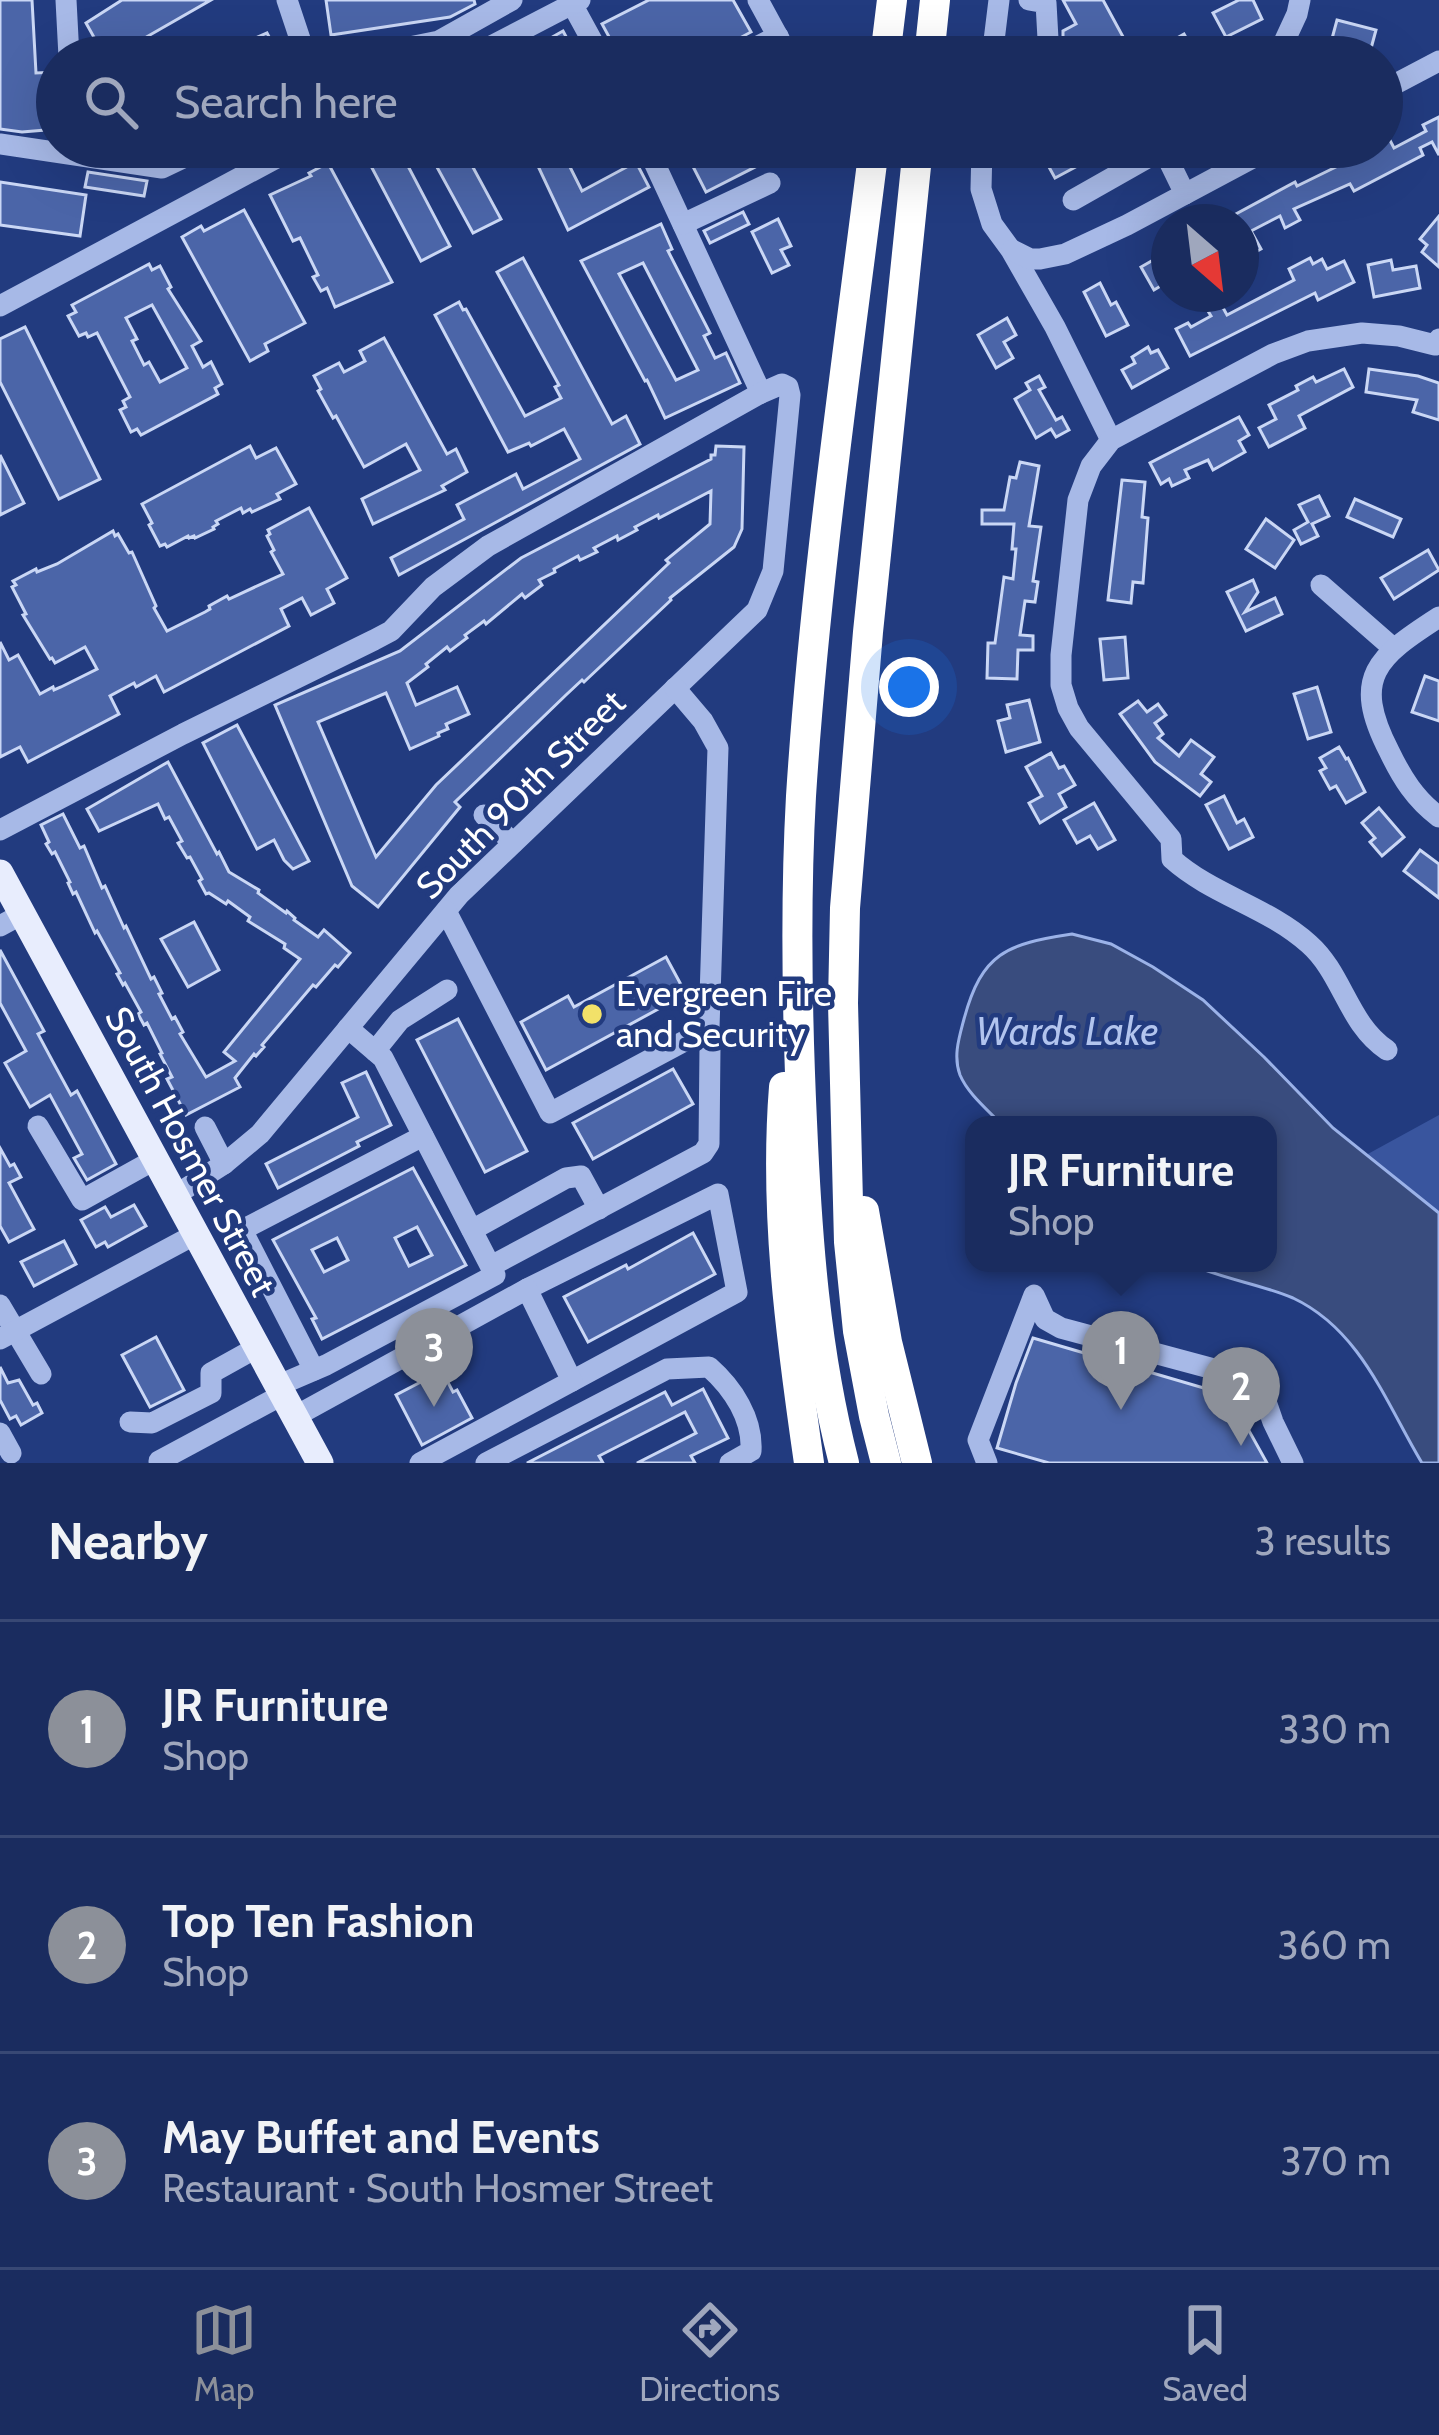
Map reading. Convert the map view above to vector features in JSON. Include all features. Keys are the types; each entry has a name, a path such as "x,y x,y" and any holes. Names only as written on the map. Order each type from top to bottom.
{"highway":[{"path":"888,36 892,0"},
{"path":"931,36 935,0"},
{"path":"844,1463 831,1413 814,1302 797,980 801,799 818,597 871,168"},
{"path":"886,1463 858,1331 848,1222 845,908 916,168"},
{"path":"797,980 781,1131 781,1228 809,1463"},
{"path":"846,1109 887,1342 917,1463"}],"main road":[{"name":"South Hosmer Street","path":"0,873 11,920 154,1160 320,1463"}],"street":[{"path":"66,0 68,36"},
{"path":"287,0 299,36"},
{"path":"448,36 512,0"},
{"path":"758,0 778,36"},
{"path":"995,36 999,0"},
{"path":"1030,0 1046,3 1048,36"},
{"path":"1287,36 1300,0"},
{"path":"510,36 576,2 591,36"},
{"path":"1403,80 1439,61"},
{"path":"0,144 36,147"},
{"path":"0,306 258,168"},
{"path":"0,830 391,631 434,586 488,546 772,389 657,168"},
{"path":"981,168 987,214 1054,327 1111,440"},
{"path":"1073,200 1129,168"},
{"path":"1172,168 1185,194"},
{"path":"1011,250 1030,259 1065,254 1234,168"},
{"path":"683,224 770,183"},
{"path":"1387,1050 1367,1036 1313,947 1276,918 1212,886 1171,856 1171,838 1079,728 1068,708 1061,685 1061,655 1078,500 1091,466 1111,440 1273,354 1308,341 1362,333 1438,343"},
{"name":"South 90th Street","path":"174,1196 260,1134 446,911 757,610 773,571 790,395 788,387 772,389"},
{"path":"1321,584 1393,648"},
{"path":"1439,617 1382,661 1374,677 1370,706 1403,780 1439,817"},
{"path":"446,911 550,1113 709,1028 718,748 675,688"},
{"path":"484,815 513,843"},
{"path":"375,1051 400,1020 447,990"},
{"path":"284,1400 322,1366 495,1275 383,1058 348,1028"},
{"path":"491,1266 703,1153 710,1144 710,1046"},
{"path":"38,1126 82,1200 154,1160"},
{"path":"205,1127 224,1164"},
{"path":"344,1388 322,1366 242,1230 423,1136"},
{"path":"472,1230 566,1178 581,1176 599,1209"},
{"path":"161,1463 159,1460 284,1400 344,1388 526,1289 718,1194 737,1292 420,1463"},
{"path":"7,1335 194,1235"},
{"path":"526,1289 572,1381"},
{"path":"987,1463 978,1440 1034,1295 1045,1319 1061,1328 1261,1387 1293,1463"},
{"path":"0,1305 7,1335 41,1374"},
{"path":"130,1422 152,1423 211,1393 211,1372 256,1348"},
{"path":"486,1463 667,1369 709,1367 727,1382 752,1432 751,1451 730,1463"}],"shaded area":[{"path":"1439,1115 1439,1213 1366,1155"}],"water":[{"name":"Wards Lake","path":"1072,934 1111,944 1203,1000 1333,1128 1439,1213 1439,1463 1422,1463 1370,1370 1317,1312 1280,1293 1211,1272 1277,1272 1277,1116 994,1116 968,1089 958,1068 958,1047 971,997 989,966 1030,942"}],"building":[{"path":"0,0 32,0 36,131 0,129"},
{"path":"122,0 211,0 148,36 93,36 86,23"},
{"path":"326,0 474,0 475,4 450,17 331,35"},
{"path":"649,0 733,0 751,32 744,36 609,36 602,24"},
{"path":"1063,0 1103,0 1123,36 1063,36 1063,31 1076,24"},
{"path":"1239,0 1253,0 1262,19 1225,36 1213,13"},
{"path":"1337,20 1376,30 1374,36 1333,36"},
{"path":"1439,117 1439,155 1432,142 1420,148 1423,155 1403,165 1403,143 1426,131 1423,125"},
{"path":"331,168 392,282 335,307 327,288 321,291 300,238 293,241 270,195 311,176 309,173"},
{"path":"372,168 409,168 450,246 421,261"},
{"path":"437,168 473,168 501,219 473,233"},
{"path":"539,168 570,168 582,191 625,168 639,168 649,187 568,230"},
{"path":"694,168 753,168 706,192"},
{"path":"1050,168 1074,168 1055,178"},
{"path":"1334,168 1398,168 1354,191 1350,184 1294,209 1300,220 1285,228 1280,216 1259,227 1259,204 1254,204 1295,182 1297,186"},
{"path":"88,172 147,181 144,196 85,187"},
{"path":"0,182 86,195 80,236 0,225"},
{"path":"244,210 305,323 265,344 268,351 250,361 182,237"},
{"path":"743,212 749,224 710,243 704,231"},
{"path":"1439,216 1439,267 1422,252 1427,245 1420,239"},
{"path":"778,219 791,246 781,250 789,265 772,273 752,232"},
{"path":"661,224 672,249 668,251 710,333 704,336 715,358 726,353 740,383 665,418 581,261","holes":["643,263 698,370 676,380 619,274"]},
{"path":"523,258 612,424 626,416 640,444 399,575 391,558 464,519 457,505 516,474 523,489 580,459 564,429 508,452 435,315 459,302 466,309 525,416 561,398 555,387 559,385 497,272"},
{"path":"1310,258 1313,264 1322,259 1327,269 1344,261 1354,282 1318,300 1315,293 1190,356 1176,329 1188,323 1191,327 1211,316 1209,312 1259,312 1259,298 1294,280 1289,269"},
{"path":"1391,260 1393,270 1416,266 1420,288 1374,297 1368,265"},
{"path":"1151,261 1151,285 1141,267"},
{"path":"149,264 152,270 160,266 168,289 201,341 192,346 203,367 211,362 222,384 215,388 218,394 141,435 137,429 131,432 120,410 130,397 97,333 79,336 68,316 76,312 72,305","holes":["152,305 187,368 160,382 149,362 144,365 126,318"]},
{"path":"1100,283 1128,325 1106,336 1084,292"},
{"path":"1007,318 1016,335 1004,342 1013,358 996,368 978,335"},
{"path":"25,327 100,479 59,499 0,382 0,339"},
{"path":"384,338 447,454 456,449 467,472 442,486 445,490 373,524 362,499 420,470 406,444 364,467 318,391 314,376 339,363 344,372 365,361 360,351"},
{"path":"1148,347 1151,353 1158,350 1168,368 1132,388 1122,370"},
{"path":"1344,369 1353,387 1299,416 1305,428 1269,447 1259,428 1276,419 1269,405 1313,377 1316,382"},
{"path":"1369,369 1439,383 1439,420 1413,412 1417,400 1366,392"},
{"path":"1039,376 1045,387 1039,390 1056,420 1062,417 1069,430 1056,437 1051,429 1036,438 1015,399 1030,390 1026,383"},
{"path":"1239,417 1249,435 1239,441 1245,452 1213,470 1208,460 1185,470 1189,478 1172,486 1169,479 1161,484 1150,463"},
{"path":"250,446 256,458 276,448 296,484 277,494 280,499 252,512 243,513 241,508 195,538 160,546 142,504"},
{"path":"716,446 744,447 742,529 734,547 670,598 455,802 460,807 378,907 352,886 275,705 400,651 521,558 715,455","holes":["711,491 710,524 666,560 669,563 436,785 376,857 318,722 386,693 410,749 439,736 448,729 446,724 469,714 457,687 416,705 407,683 447,647 450,651 522,594 525,598 554,569 597,552 594,548"]},
{"path":"0,455 24,503 0,515"},
{"path":"1020,462 1039,466 1029,526 1041,527 1033,581 1038,582 1035,602 1025,601 1020,635 1033,636 1033,650 1018,650 1017,679 987,678 988,643 995,643 1004,577 1013,579 1016,549 1012,549 1014,524 982,524 982,510 1004,510 1010,477 1016,478"},
{"path":"1122,480 1145,482 1142,517 1148,518 1143,583 1133,582 1131,603 1108,600"},
{"path":"1319,496 1329,516 1312,524 1318,536 1301,544 1294,530 1308,522 1299,505"},
{"path":"1355,499 1401,519 1393,537 1347,517"},
{"path":"309,508 347,578 327,589 334,603 311,615 302,598 281,609 289,626 164,692 156,676 136,687 134,683 110,696 119,714 28,762 20,747 0,757 0,642 9,660 18,655 40,694 97,669 85,647 55,663 50,659 23,615 13,581 57,564 113,531 132,552 167,631 227,596 283,574 271,552 268,530"},
{"path":"1266,519 1294,540 1275,568 1246,549"},
{"path":"1428,550 1439,570 1394,599 1381,578"},
{"path":"1253,580 1258,592 1245,612 1275,598 1282,614 1246,631 1227,592"},
{"path":"1125,637 1128,678 1104,680 1100,639"},
{"path":"1425,676 1439,681 1439,721 1412,712"},
{"path":"1317,687 1331,732 1308,739 1294,694"},
{"path":"1029,700 1040,742 1006,752 998,721 1010,718 1007,705"},
{"path":"1138,701 1147,712 1158,704 1166,715 1155,723 1163,734 1158,738 1179,756 1191,740 1214,757 1201,774 1211,782 1200,796 1155,762 1120,714"},
{"path":"237,725 309,861 293,869 274,840 257,849 203,743"},
{"path":"1339,747 1365,792 1346,803 1320,771 1326,768 1320,758"},
{"path":"1051,753 1075,785 1059,794 1066,807 1040,823 1029,803 1042,796 1026,767"},
{"path":"168,762 229,872 318,937 324,930 350,953 313,985 254,1054 235,1078 240,1087 186,1115 147,1023 138,1014 76,892 73,894 55,852 46,844 41,825 63,814 80,848 84,846 102,888 105,886 206,1077 235,1061 224,1052 300,959 228,901 206,894 190,857 178,843 182,841 158,804 99,831 87,809"},
{"path":"1224,796 1237,823 1244,819 1253,837 1229,849 1206,805"},
{"path":"1094,803 1115,840 1098,849 1090,836 1077,843 1064,820"},
{"path":"1379,808 1404,837 1382,856 1362,823"},
{"path":"1420,850 1439,864 1439,898 1404,871"},
{"path":"194,922 219,970 188,987 161,939"},
{"path":"0,950 44,1031 38,1034 53,1062 71,1095 77,1091 116,1164 87,1180 74,1158 82,1154 50,1095 30,1107 5,1063 26,1051 0,1003"},
{"name":"Evergreen Fire and Security","path":"666,957 686,994 546,1070 521,1022 568,996 574,1007"},
{"path":"458,1019 527,1151 485,1172 417,1040"},
{"path":"673,1069 693,1104 593,1159 573,1123"},
{"path":"366,1072 391,1125 278,1188 266,1164 358,1117 342,1083"},
{"path":"0,1148 21,1177 9,1183 34,1229 9,1242 0,1226"},
{"path":"413,1168 466,1265 322,1339 312,1319 316,1318 273,1240","holes":["417,1227 432,1255 409,1266 395,1238","337,1238 348,1260 324,1272 312,1250"]},
{"path":"134,1205 146,1226 108,1247 105,1242 96,1247 81,1220 105,1207 111,1217"},
{"path":"693,1233 715,1274 588,1342 564,1297"},
{"path":"64,1241 76,1264 34,1286 21,1262"},
{"path":"156,1337 184,1390 150,1407 122,1355"},
{"path":"1033,1338 1238,1398 1230,1422 1248,1429 1267,1463 1049,1463 997,1448"},
{"path":"0,1367 8,1383 19,1380 42,1413 21,1425 16,1416 10,1419 0,1400"},
{"path":"442,1371 472,1418 422,1445 396,1395"},
{"path":"703,1389 728,1438 691,1456 695,1463 637,1463 696,1433 685,1412 599,1456 603,1463 527,1463 665,1392 672,1405"}],"place":[{"name":"Evergreen Fire and Security","path":"592,1014"},
{"name":"May Buffet and Events","path":"434,1407"},
{"name":"JR Furniture","path":"1121,1410"},
{"name":"Top Ten Fashion","path":"1241,1446"}]}
